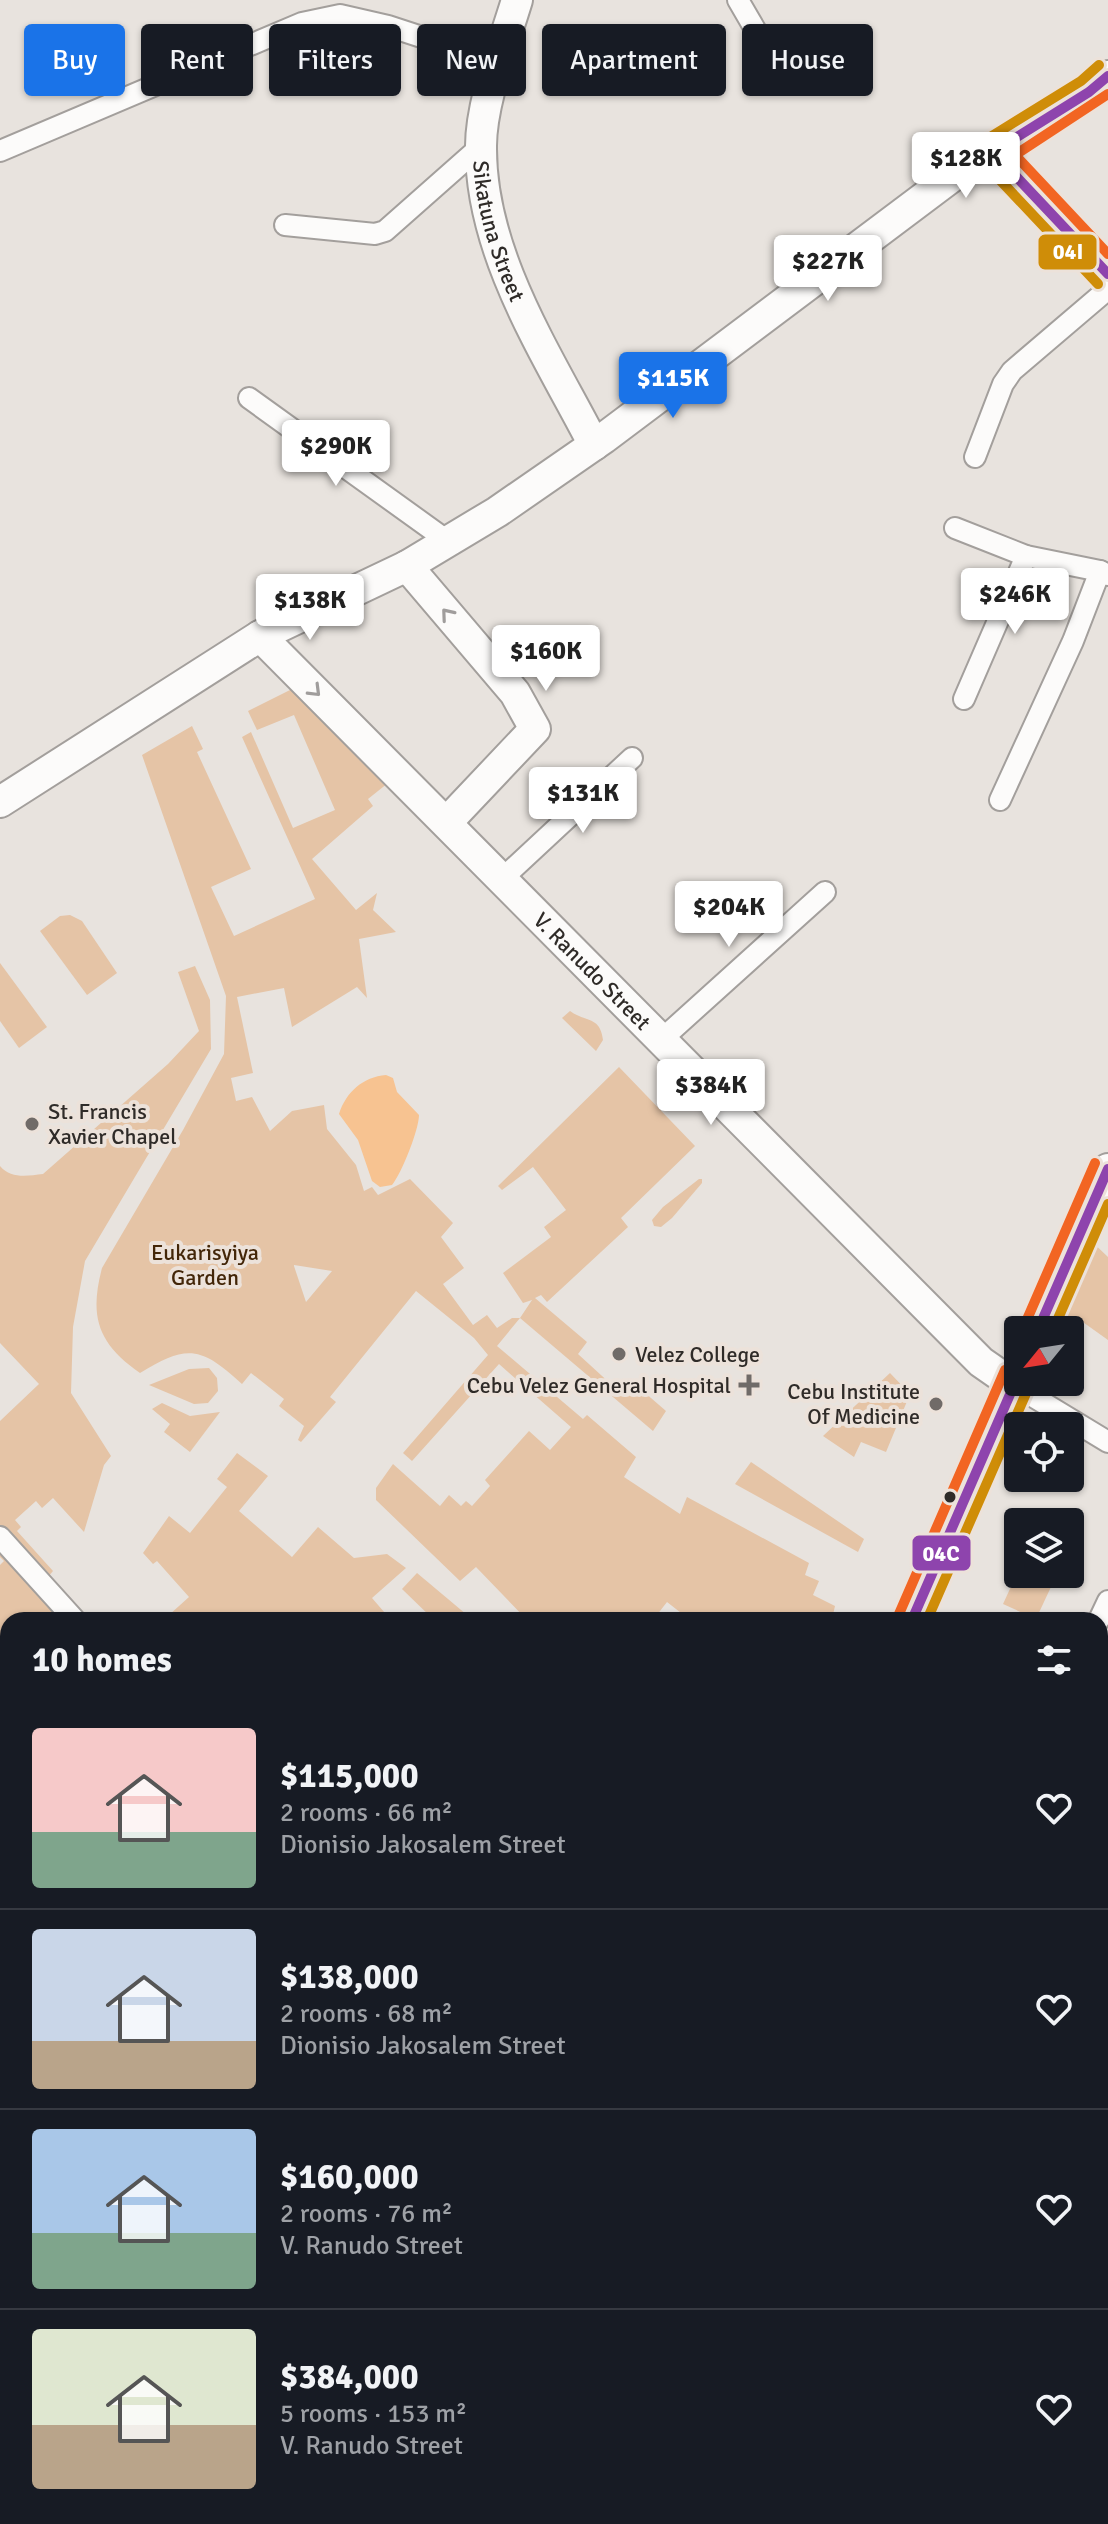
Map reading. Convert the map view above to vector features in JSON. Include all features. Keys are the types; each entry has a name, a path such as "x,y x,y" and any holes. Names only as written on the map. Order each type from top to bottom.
{"street":[{"name":"Sikatuna Street","path":"510,24 517,0"},
{"path":"738,0 752,24"},
{"path":"0,151 302,23 340,15 417,35"},
{"path":"0,802 260,636 407,566 551,477 913,204 970,163 1089,92 1108,76"},
{"name":"Sikatuna Street","path":"491,96 480,147 490,218 518,295 594,445"},
{"path":"285,225 375,234 385,231 480,147"},
{"path":"993,152 1108,274"},
{"path":"975,457 1003,384 1012,371 1108,289"},
{"path":"249,398 449,542"},
{"path":"955,528 1026,556 1104,573 1000,800"},
{"path":"964,699 1026,556"},
{"path":"407,566 515,693 535,729 447,822"},
{"name":"V. Ranudo Street","path":"260,636 981,1362 1004,1374"},
{"path":"503,878 632,758"},
{"path":"662,1039 825,892"},
{"path":"1044,1316 1108,1169"},
{"path":"915,1612 1009,1396"},
{"path":"1039,1396 1108,1442"},
{"path":"0,1537 68,1612"}],"green space":[{"name":"Eukarisyiya Garden","path":"292,689 388,783 368,799 373,806 312,859 356,910 377,893 373,910 396,932 359,939 367,998 357,987 292,1027 284,988 237,997 253,1073 231,1078 236,1101 252,1097 270,1131 292,1111 324,1105 327,1129 356,1165 364,1191 372,1187 378,1195 410,1179 453,1223 441,1237 464,1268 443,1284 473,1325 487,1315 497,1328 512,1318 520,1318 497,1346 583,1419 587,1415 636,1457 624,1477 680,1514 687,1497 809,1563 805,1575 819,1581 813,1595 835,1606 834,1612 680,1612 667,1602 659,1612 519,1612 476,1567 460,1581 376,1500 376,1488 393,1464 440,1506 449,1495 461,1506 466,1501 472,1506 490,1486 485,1480 529,1431 550,1450 571,1427 499,1364 412,1461 403,1453 488,1355 474,1338 416,1291 330,1397 336,1402 301,1442 298,1440 304,1426 279,1406 284,1399 251,1373 242,1384 215,1362 193,1353 170,1357 140,1373 106,1340 97,1315 102,1268 224,1054 226,996 142,755 192,726 203,749 197,752 251,869 211,887 234,936 315,899 242,737 251,732 293,828 335,810 294,715 257,730 248,711","holes":["294,1265 332,1271 306,1302"]},
{"path":"70,915 82,921 117,973 87,995 40,931 60,916"},
{"path":"0,963 47,1027 19,1048 0,1021"},
{"path":"195,966 210,1000 211,1049 85,1261 73,1327 71,1393 111,1456 104,1465 84,1532 53,1498 42,1508 36,1501 15,1520 21,1527 17,1531 53,1571 47,1578 0,1525 0,1421 39,1384 0,1343 0,1166 14,1175 43,1174 168,1064 199,1031 178,972"},
{"path":"570,1011 599,1027 603,1040 596,1051 562,1018"},
{"path":"619,1067 695,1146 621,1218 628,1227 547,1302 541,1295 535,1298 587,1342 578,1354 625,1397 636,1385 666,1411 653,1431 520,1318 532,1300 523,1303 503,1273 551,1237 544,1227 566,1210 533,1167 502,1190 498,1186"},
{"path":"699,1179 702,1183 672,1218 661,1227 654,1226 652,1220 663,1207"},
{"path":"1087,1237 1108,1257 1108,1340 1084,1323 1084,1316 1050,1316"},
{"path":"209,1368 217,1378 218,1391 208,1403 194,1404 149,1385 189,1369"},
{"path":"890,1373 910,1394 886,1452 861,1442 854,1457 823,1436"},
{"path":"162,1403 190,1416 220,1412 190,1452 164,1432 170,1424 152,1409"},
{"path":"237,1453 268,1476 239,1511 292,1557 318,1527 354,1558 387,1554 406,1568 372,1598 384,1612 172,1612 189,1597 157,1561 153,1564 143,1553 169,1516 190,1533 227,1487 217,1479"},
{"path":"751,1462 864,1539 858,1552 735,1484"},
{"path":"0,1547 58,1612 0,1612 0,1565 4,1561 0,1557"},
{"path":"417,1573 463,1612 426,1612 402,1589"},
{"path":"1010,1588 1050,1588 1039,1612 1021,1612 1003,1604"}],"shaded area":[{"path":"386,1075 393,1078 397,1092 419,1115 413,1140 396,1179 392,1185 380,1187 372,1181 358,1140 339,1114 356,1087"}],"transit line":[{"name":"04I","path":"1098,284 983,162 979,152 984,141 1081,81 1099,65"},
{"name":"04C","path":"1108,76 1089,92 993,152 1108,274"},
{"path":"1108,94 1015,155 1108,254"},
{"path":"1028,1316 1095,1163"},
{"name":"04C","path":"1044,1316 1108,1169"},
{"name":"04I","path":"1059,1316 1108,1204"},
{"path":"900,1612 1004,1372"},
{"name":"04C","path":"915,1612 1009,1396"},
{"name":"04I","path":"930,1612 1025,1396"}],"place":[{"name":"St. Francis Xavier Chapel","path":"32,1124"},
{"name":"Velez College","path":"619,1354"},
{"name":"Cebu Velez General Hospital","path":"749,1385"},
{"name":"Cebu Institute Of Medicine","path":"936,1404"}]}
